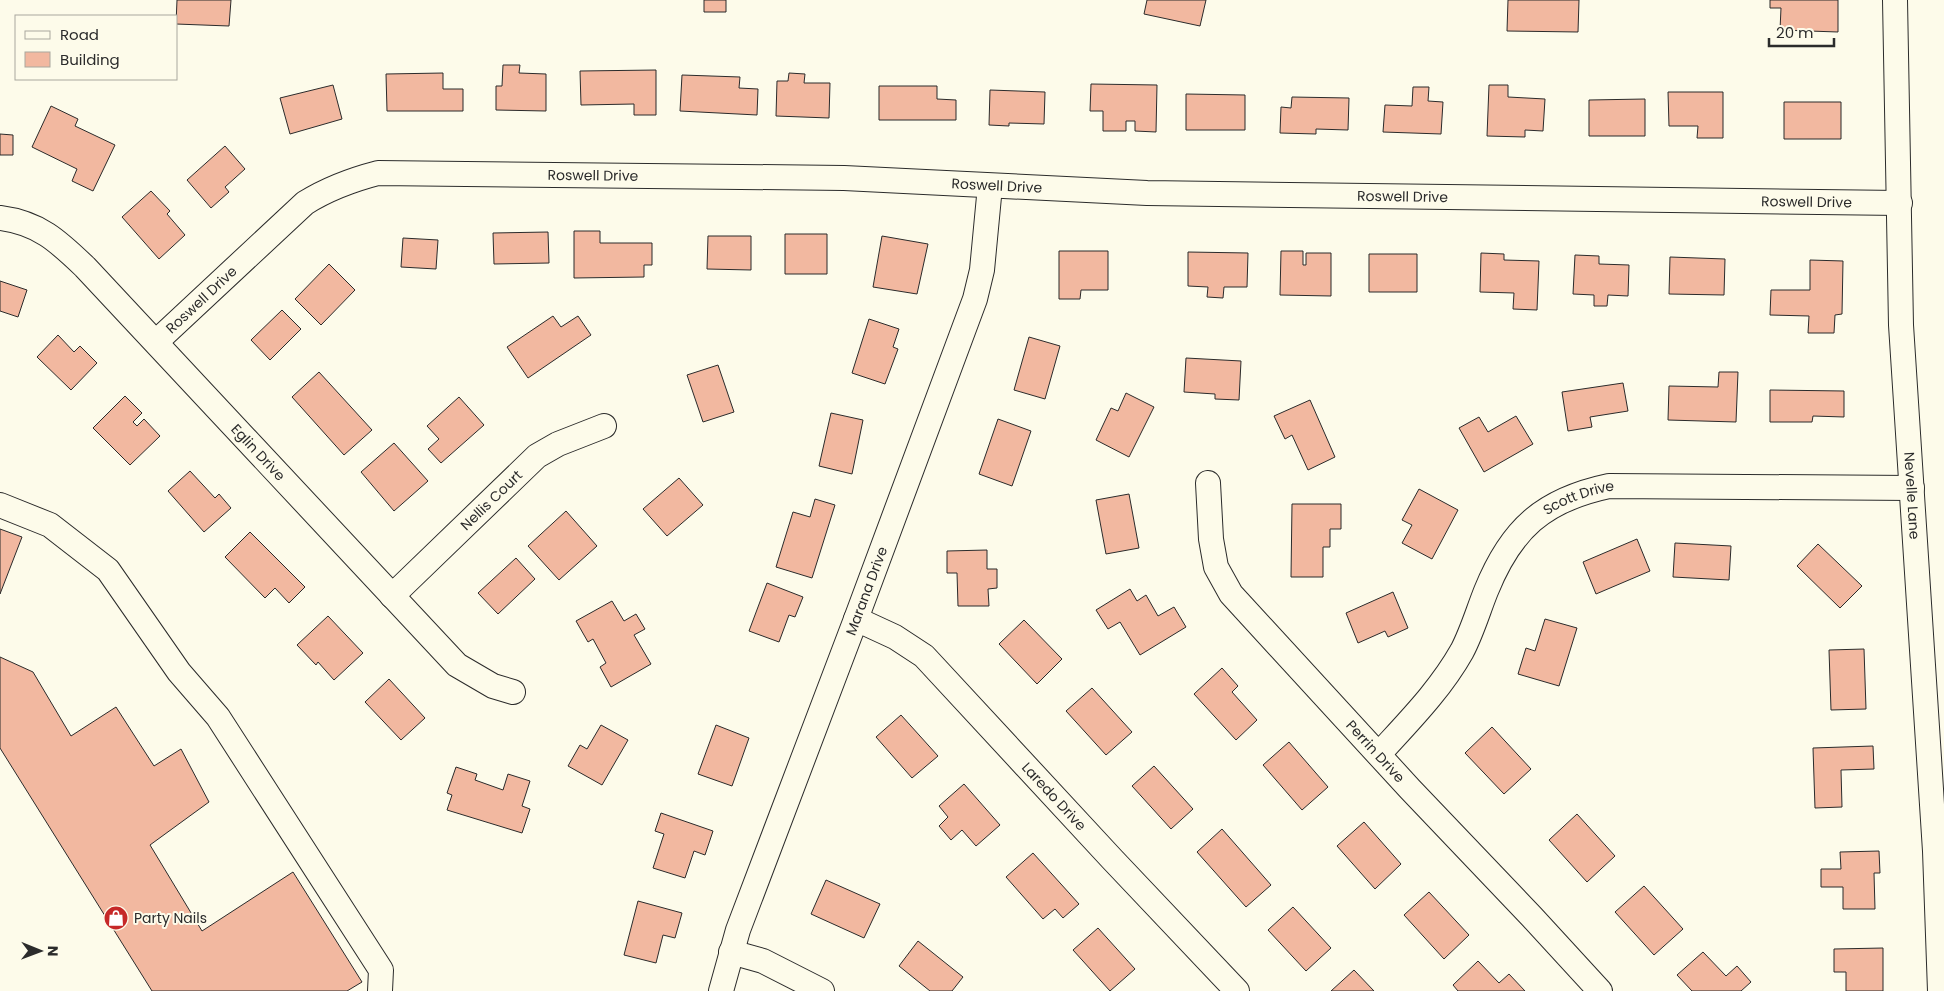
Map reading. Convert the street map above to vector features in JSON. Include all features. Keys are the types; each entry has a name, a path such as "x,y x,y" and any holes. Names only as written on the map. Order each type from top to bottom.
{"street":[{"name":"Nevelle Lane","path":"1895,0 1901,325 1936,851 1940,991"},
{"name":"Roswell Drive","path":"156,342 305,203 352,179 378,173 844,178 1147,193 1900,203"},
{"name":"Marana Drive","path":"721,991 738,930 975,300 983,262 990,186"},
{"name":"Eglin Drive","path":"0,218 29,224 52,236 85,267 156,342 457,665 493,686 513,692"},
{"name":"Nellis Court","path":"392,596 537,456 558,444 604,426"},
{"name":"Perrin Drive","path":"1208,483 1211,539 1216,567 1231,594 1600,991"},
{"name":"Scott Drive","path":"1379,754 1422,708 1462,651 1498,563 1513,539 1532,520 1556,503 1584,491 1609,486 1912,488"},
{"path":"0,505 50,526 108,570 179,672 218,717 380,970 380,991"},
{"name":"Laredo Drive","path":"856,620 895,637 924,656 1237,991"},
{"path":"731,952 763,961 822,991"}],"building":[{"path":"177,0 231,0 229,26 178,24 178,15 176,15"},
{"path":"704,0 726,0 726,12 704,12"},
{"path":"1147,0 1206,0 1200,26 1144,14"},
{"path":"1508,0 1579,0 1578,32 1507,31"},
{"path":"1770,0 1838,0 1838,32 1780,30 1781,8 1770,8"},
{"path":"503,65 520,65 519,73 546,74 546,111 496,110 496,86 502,86"},
{"path":"656,70 656,115 634,115 634,104 581,105 580,71"},
{"path":"443,73 443,89 463,89 463,111 387,111 386,74"},
{"path":"789,73 805,74 804,83 830,83 829,118 776,116 777,81 788,81"},
{"path":"682,75 740,77 739,88 758,89 757,115 680,111"},
{"path":"1091,84 1157,85 1156,132 1135,131 1135,121 1126,121 1126,131 1103,131 1103,111 1090,111"},
{"path":"333,85 342,119 290,134 280,98"},
{"path":"1489,85 1508,85 1508,97 1545,99 1543,131 1525,130 1525,137 1487,136"},
{"path":"879,86 937,86 937,99 956,100 956,120 879,120"},
{"path":"1413,87 1429,87 1428,101 1443,102 1441,134 1383,132 1385,105 1412,106"},
{"path":"990,90 1045,92 1044,124 1009,123 1009,126 989,125"},
{"path":"1668,92 1723,92 1723,138 1697,138 1698,126 1669,126"},
{"path":"1186,94 1245,95 1245,130 1186,130"},
{"path":"1292,97 1349,98 1348,130 1316,129 1316,134 1280,133 1281,107 1291,108"},
{"path":"1645,99 1645,136 1589,136 1589,100"},
{"path":"1784,102 1841,102 1841,139 1784,139"},
{"path":"51,106 78,119 75,126 115,145 93,191 72,181 77,169 32,147"},
{"path":"0,134 13,135 13,155 0,155"},
{"path":"225,146 245,169 225,187 229,192 211,208 187,180"},
{"path":"151,191 170,211 167,214 185,235 159,259 122,217"},
{"path":"574,231 600,231 600,243 652,243 652,265 644,265 644,277 574,278"},
{"path":"548,232 549,263 494,264 493,233"},
{"path":"785,234 827,234 827,274 785,274"},
{"path":"708,236 751,236 751,270 707,269"},
{"path":"882,236 928,244 917,294 873,287"},
{"path":"403,238 438,240 436,269 401,267"},
{"path":"1059,251 1108,251 1108,290 1081,290 1080,299 1059,299"},
{"path":"1281,251 1303,251 1303,265 1306,265 1306,253 1331,253 1331,296 1280,295"},
{"path":"1188,252 1248,253 1247,287 1224,287 1223,298 1207,297 1208,287 1188,286"},
{"path":"1481,253 1504,254 1504,260 1539,261 1537,310 1513,309 1514,293 1480,292"},
{"path":"1369,254 1417,254 1417,292 1369,292"},
{"path":"1575,255 1599,256 1599,264 1629,265 1628,296 1608,295 1607,306 1594,306 1594,295 1573,294"},
{"path":"1670,257 1725,259 1724,295 1669,294"},
{"path":"1810,260 1843,261 1842,314 1835,315 1834,333 1808,333 1809,316 1770,315 1771,290 1810,290"},
{"path":"329,264 355,290 321,325 295,299"},
{"path":"0,281 27,290 18,317 0,311"},
{"path":"282,310 301,329 270,360 251,340"},
{"path":"553,316 561,327 578,316 591,335 528,378 507,347"},
{"path":"869,319 899,329 893,347 898,349 885,384 852,373"},
{"path":"58,335 74,352 80,346 97,363 71,390 37,357"},
{"path":"1029,337 1060,346 1045,399 1014,390"},
{"path":"1186,358 1241,361 1239,400 1215,399 1215,394 1184,392"},
{"path":"718,365 734,412 703,422 687,375"},
{"path":"319,372 372,430 344,455 292,397"},
{"path":"1719,372 1738,372 1736,422 1668,420 1669,386 1718,387"},
{"path":"1623,383 1628,411 1590,417 1592,427 1568,431 1562,392"},
{"path":"1770,390 1844,391 1844,417 1813,416 1812,422 1770,422"},
{"path":"1126,393 1154,407 1129,457 1096,440 1111,408 1118,411"},
{"path":"125,396 142,413 133,422 137,426 144,419 160,436 130,465 93,428"},
{"path":"459,397 484,425 441,463 428,449 439,439 427,426"},
{"path":"1310,400 1335,457 1308,470 1292,435 1285,439 1274,416"},
{"path":"831,413 863,420 852,474 819,466"},
{"path":"1516,416 1533,444 1484,472 1459,428 1479,417 1488,432"},
{"path":"998,419 1031,431 1012,486 979,474"},
{"path":"394,443 428,481 394,511 361,472"},
{"path":"190,471 215,498 219,494 231,508 204,532 168,491"},
{"path":"679,478 703,505 667,536 643,509"},
{"path":"1419,489 1458,510 1432,559 1402,543 1412,525 1402,520"},
{"path":"1129,494 1139,548 1106,554 1096,500"},
{"path":"815,499 835,505 812,578 776,567 793,512 810,517"},
{"path":"1292,504 1341,504 1341,529 1330,529 1330,547 1323,547 1323,577 1291,577"},
{"path":"566,511 597,546 559,580 528,546"},
{"path":"0,529 22,537 0,594"},
{"path":"250,532 305,587 289,603 275,588 265,598 225,557"},
{"path":"1637,539 1650,571 1596,594 1583,562"},
{"path":"1675,543 1731,546 1729,580 1673,577"},
{"path":"1818,544 1862,586 1840,608 1797,566"},
{"path":"987,550 987,569 997,569 997,588 988,589 989,606 958,606 957,573 947,573 947,551"},
{"path":"516,558 535,579 498,614 478,593"},
{"path":"767,583 803,597 795,617 789,615 779,642 749,631"},
{"path":"1130,589 1137,601 1146,595 1158,616 1174,607 1186,627 1140,655 1120,622 1108,629 1096,610"},
{"path":"1393,592 1408,628 1388,637 1385,631 1358,643 1346,613"},
{"path":"612,601 624,621 636,614 645,629 634,635 651,664 611,687 600,667 606,663 593,639 588,642 576,621"},
{"path":"328,616 363,653 334,680 318,662 316,665 297,645"},
{"path":"1545,619 1577,628 1559,686 1518,674 1526,648 1535,651"},
{"path":"1024,620 1062,659 1037,684 999,644"},
{"path":"1864,649 1866,709 1831,710 1829,650"},
{"path":"0,657 33,672 71,736 116,707 154,766 181,749 209,802 150,845 202,931 293,872 362,982 347,991 152,991 0,748"},
{"path":"1222,668 1238,686 1232,692 1257,720 1236,740 1194,694"},
{"path":"389,679 425,718 401,740 365,702"},
{"path":"1092,688 1132,732 1106,755 1066,711"},
{"path":"901,715 938,756 912,778 876,737"},
{"path":"601,725 628,740 602,785 568,766 580,745 587,749"},
{"path":"716,725 749,738 732,786 698,774"},
{"path":"1492,727 1531,769 1504,794 1465,753"},
{"path":"1289,742 1328,787 1302,810 1263,765"},
{"path":"1873,746 1874,769 1841,770 1842,807 1815,808 1813,748"},
{"path":"1154,766 1193,809 1171,829 1132,786"},
{"path":"456,767 477,774 475,780 503,790 508,774 530,781 522,806 530,809 522,833 447,810 452,795 447,793"},
{"path":"964,784 1000,825 976,846 962,830 951,840 939,826 948,817 939,806"},
{"path":"661,813 713,831 705,855 694,851 685,878 653,868 664,834 655,831"},
{"path":"1577,814 1615,856 1587,882 1549,840"},
{"path":"1364,822 1401,864 1375,889 1337,846"},
{"path":"1222,829 1271,885 1246,907 1197,852"},
{"path":"1879,851 1880,873 1874,873 1875,909 1843,909 1843,887 1821,887 1821,869 1841,869 1840,852"},
{"path":"1033,853 1079,904 1063,918 1055,909 1043,919 1006,877"},
{"path":"826,880 880,904 864,938 811,914"},
{"path":"1644,886 1683,929 1654,955 1615,912"},
{"path":"1429,892 1469,935 1444,959 1404,915"},
{"path":"638,901 682,913 675,938 663,935 656,963 624,955"},
{"path":"1293,907 1331,948 1306,971 1268,930"},
{"path":"1098,928 1135,969 1110,991 1073,950"},
{"path":"918,941 963,977 952,991 930,991 899,966"},
{"path":"1883,948 1883,991 1846,991 1846,972 1834,972 1834,949"},
{"path":"1703,952 1726,976 1737,966 1751,982 1741,991 1692,991 1677,975"},
{"path":"1478,961 1499,983 1509,974 1525,991 1458,991 1453,985"},
{"path":"1354,970 1374,991 1331,991"}],"place":[{"name":"Party Nails","path":"116,918"}]}
